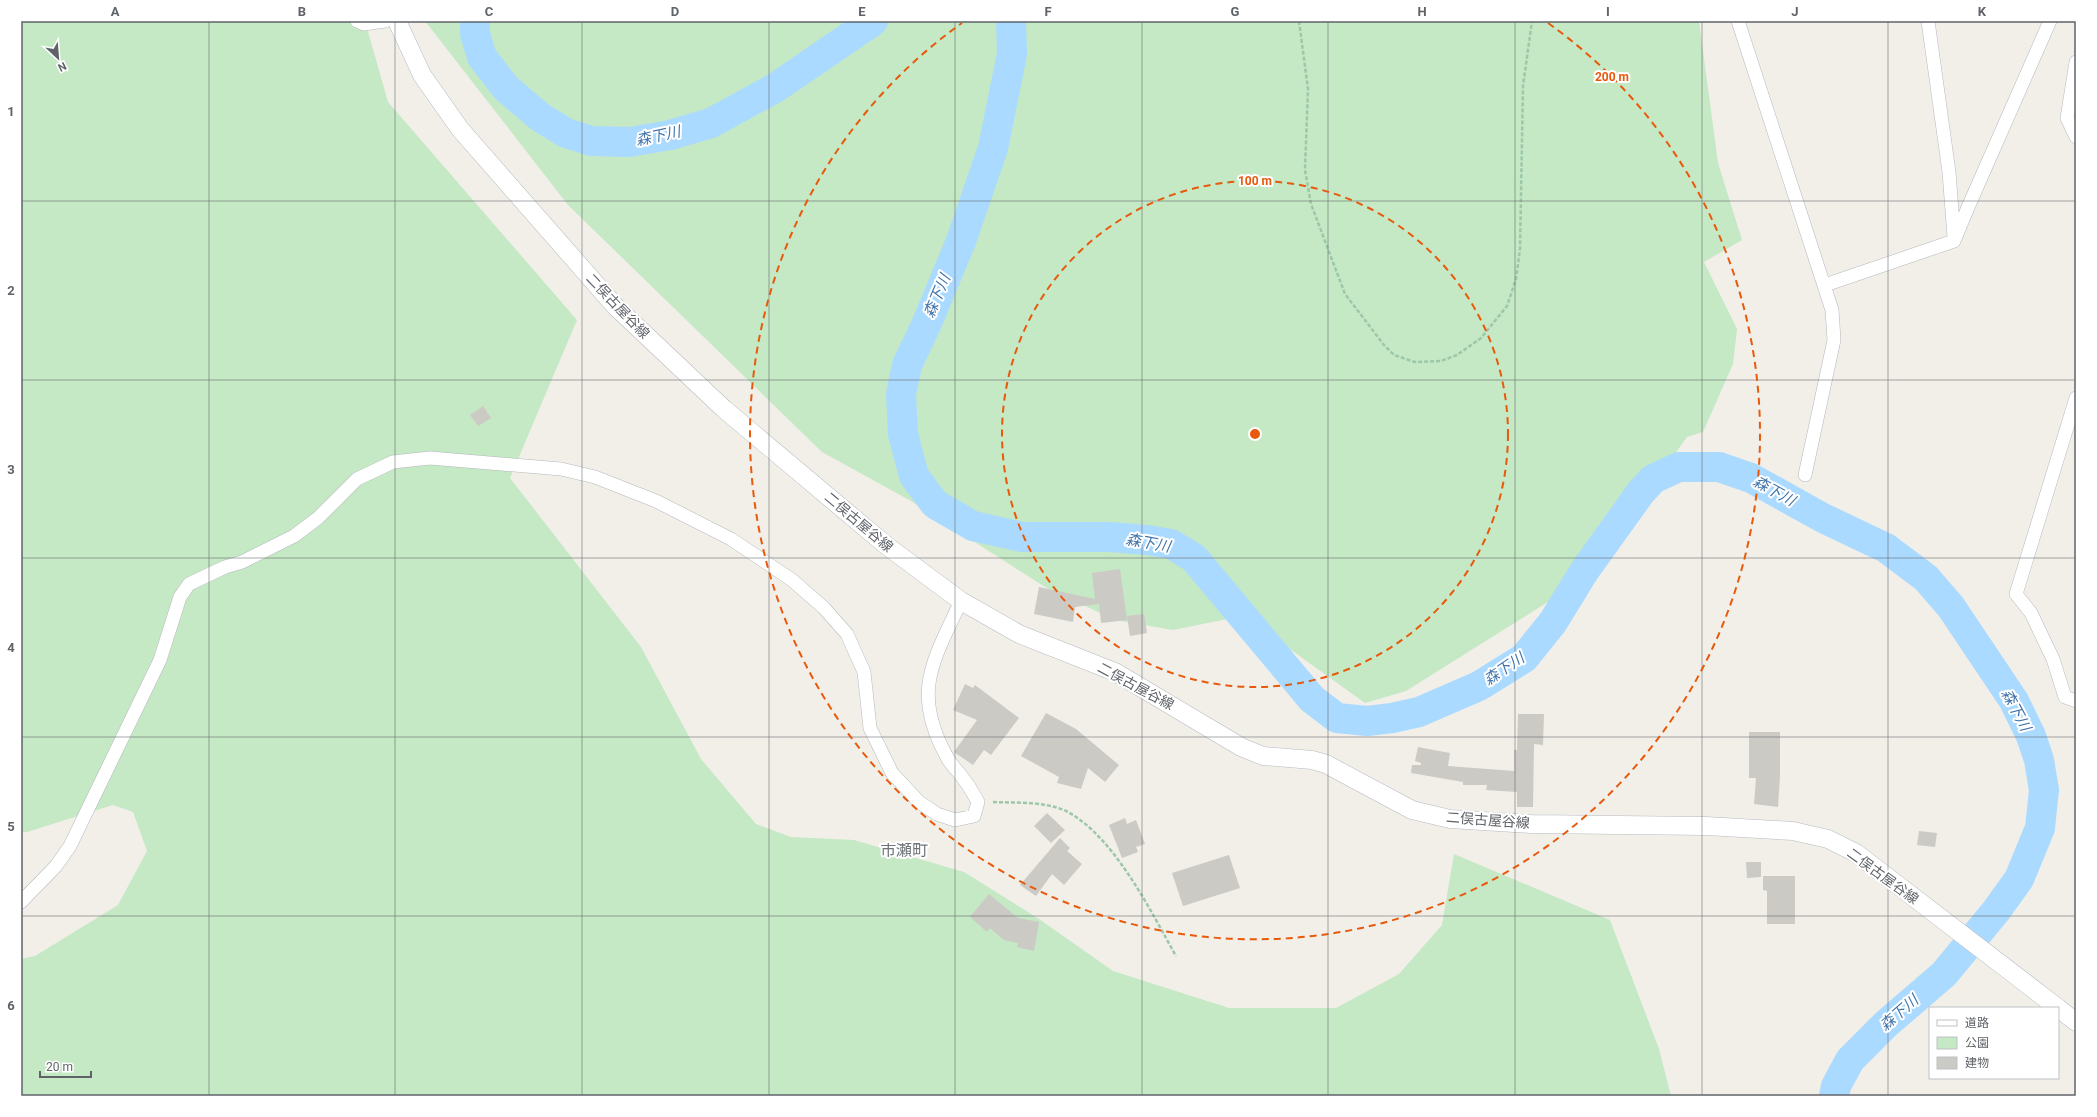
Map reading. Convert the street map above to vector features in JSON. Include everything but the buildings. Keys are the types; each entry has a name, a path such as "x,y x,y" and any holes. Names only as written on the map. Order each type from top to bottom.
{"main road":[{"name":"二俣古屋谷線","path":"397,21 422,75 460,129 615,306 724,409 887,546 961,601 1019,634 1115,672 1241,747 1263,756 1312,760 1326,764 1412,810 1450,819 1531,824 1706,826 1793,831 1828,839 1856,853 2057,1007"},
{"name":"二俣古屋谷線","path":"2059,1009 2076,1022"}],"street":[{"path":"357,21 364,24 385,21"},
{"path":"1738,21 1832,310 1834,340 1806,475"},
{"path":"1928,21 1949,172 1954,241"},
{"path":"1825,285 1954,241 1968,205 2050,21"},
{"path":"2076,62 2067,118 2076,137"},
{"path":"2076,398 2016,594 2031,613 2053,659 2065,697 2076,701"},
{"path":"21,902 56,866 70,846 160,660 180,597 189,584 225,567 242,562 294,536 318,518 357,479 393,462 430,458 561,469 595,477 656,501 731,540 792,580 824,608 847,634 864,672 870,728 892,773 919,802 937,814 955,820 974,816 978,802 967,782 949,759 930,716 927,705 928,678 942,642 961,601"}],"path":[{"path":"1299,21 1308,89 1305,170 1311,204 1345,294 1384,345 1394,354 1415,362 1441,362 1457,355 1480,338 1507,306 1516,279 1520,249 1523,86 1532,21"},
{"path":"978,802 1039,804 1067,811 1098,835 1119,861 1176,956"}],"green space":[{"path":"21,21 365,21 388,102 577,320 510,478 641,647 701,759 756,824 791,837 854,840 964,872 1039,919 1113,971 1229,1008 1336,1008 1399,974 1442,925 1454,854 1610,920 1659,1049 1671,1096 21,1096 21,959 35,956 118,905 147,851 133,812 113,805 27,832 21,832"},
{"path":"425,21 1699,21 1718,163 1742,240 1704,262 1737,329 1733,364 1703,432 1687,437 1586,578 1406,691 1365,703 1294,652 1237,617 1173,630 1115,620 1045,587 911,501 822,452 568,205"}],"waterway":[{"name":"森下川","path":"475,21 475,34 482,57 506,88 540,117 566,133 591,141 630,142 670,135 711,123 775,88 873,21"},
{"name":"森下川","path":"1011,21 1012,54 993,148 961,241 927,323 907,365 901,394 903,434 914,476 935,504 973,526 1022,537 1110,537 1147,540 1171,544 1194,558 1312,699 1337,718 1367,721 1392,718 1419,712 1479,686 1524,658 1553,622 1585,570 1641,492 1653,479 1679,467 1719,467 1751,478 1823,518 1886,548 1926,578 1951,607 2014,701 2031,736 2039,760 2044,790 2040,828 2019,879 1996,911 1944,974 1886,1024 1850,1060 1836,1086 1834,1096"}],"district":[{"name":"市瀬町","path":"904,850"}]}
